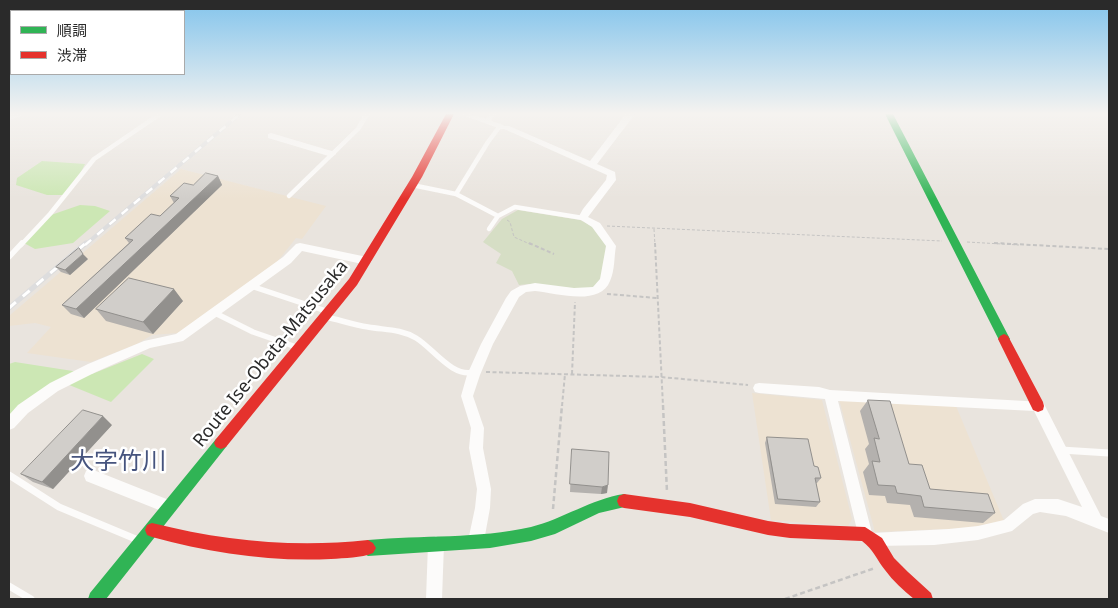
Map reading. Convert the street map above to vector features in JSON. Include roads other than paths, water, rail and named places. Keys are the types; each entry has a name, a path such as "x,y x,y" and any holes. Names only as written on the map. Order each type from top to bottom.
{"street":[{"path":"292,142 332,154"},
{"name":"Route Ise-Obata-Matsusaka","path":"96,599 169,507 328,315 367,261 435,142"},
{"path":"476,541 484,490 476,445 478,433 467,398 476,372 501,318 515,294 521,288 593,292 603,285 611,246 596,225 583,218 586,211 611,180 612,174 543,142"},
{"path":"592,165 609,142"},
{"path":"903,142 1038,406 1102,523"},
{"path":"9,424 23,408 54,387 148,344 179,338 287,260 300,247 367,261"},
{"path":"759,388 819,392 830,395 1038,406"},
{"path":"830,395 870,537 910,588 925,599"},
{"path":"91,476 169,507"},
{"path":"152,530 206,545 272,552 338,551 400,544 436,544 507,539 539,532 615,501 667,507 768,528 870,537 969,534 988,531 1012,523 1030,507 1038,504 1050,505 1102,523"},
{"path":"434,599 436,544"}],"lane":[{"path":"9,257 50,214 94,159 118,142"},
{"path":"289,196 344,142"},
{"path":"456,194 468,178 488,142"},
{"path":"412,185 456,194 498,216"},
{"path":"489,229 498,216 515,207 583,218"},
{"path":"250,286 328,315 367,327 403,331 418,339 451,367 467,374 476,372"},
{"path":"213,312 253,332 300,349"},
{"path":"1061,450 1109,453"},
{"path":"9,475 59,508 143,542"},
{"path":"9,586 31,599"}],"railway":[{"path":"85,245 206,142"},
{"path":"9,308 86,243"}],"district":[{"name":"大字竹川","path":"118,462"}]}
